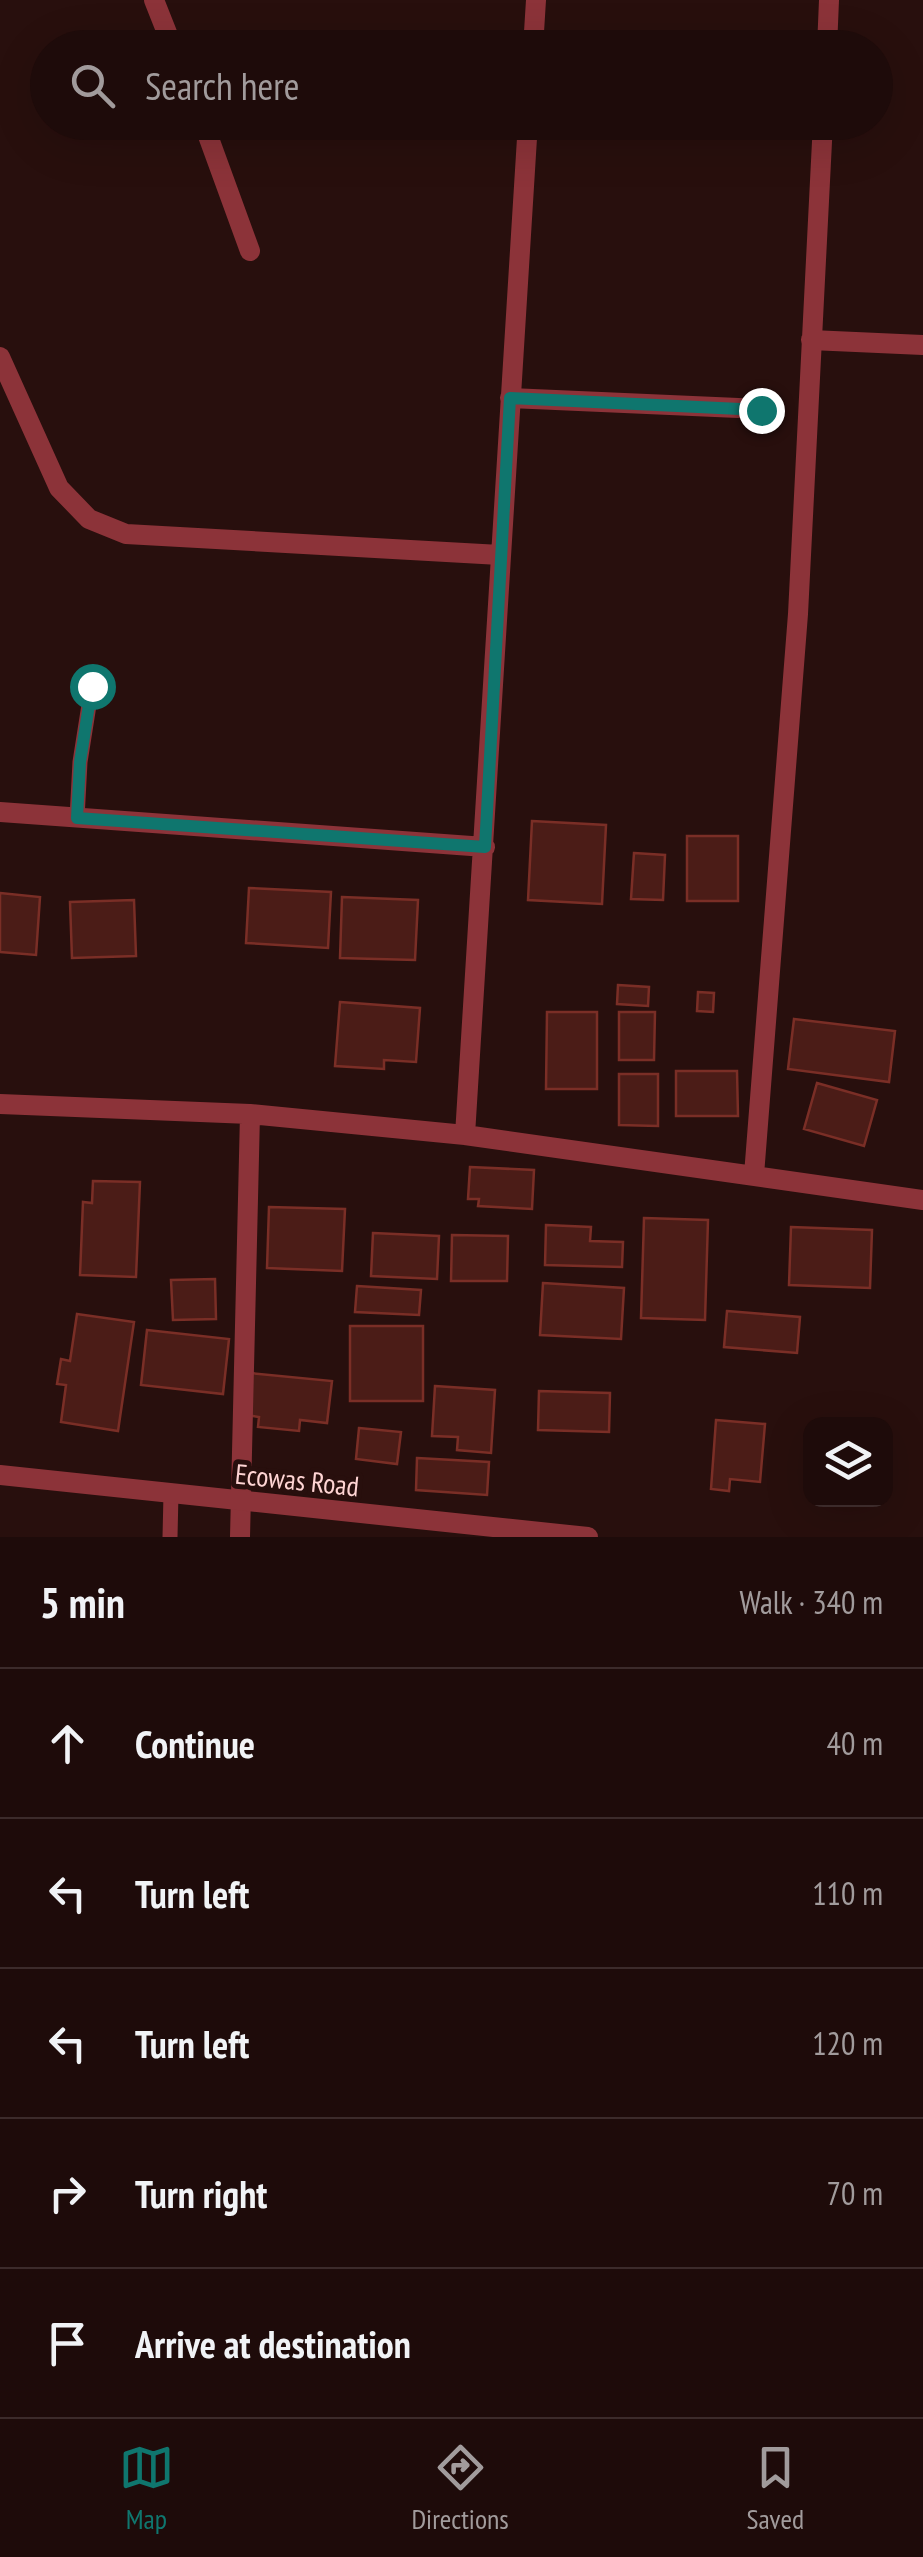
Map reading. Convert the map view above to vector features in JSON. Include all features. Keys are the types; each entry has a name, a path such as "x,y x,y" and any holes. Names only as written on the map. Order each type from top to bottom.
{"street":[{"path":"154,0 166,30"},
{"path":"534,30 536,0"},
{"path":"827,30 829,0"},
{"path":"210,140 250,251"},
{"path":"465,1135 527,140"},
{"path":"754,1175 778,918 822,140"},
{"path":"812,340 923,344"},
{"path":"0,356 59,488 89,519 126,534 500,555"},
{"path":"510,398 761,410"},
{"path":"0,812 485,847"},
{"path":"0,1104 250,1114 465,1135 923,1200"},
{"path":"240,1537 250,1114"},
{"name":"Ecowas Road","path":"0,1475 501,1534 588,1537"}],"lane":[{"path":"77,818 80,762 92,686"},
{"path":"170,1537 171,1494"}],"building":[{"path":"532,821 606,825 602,904 528,900"},
{"path":"687,836 738,836 738,901 687,901"},
{"path":"634,853 665,855 663,900 631,899"},
{"path":"249,888 331,892 328,948 246,943"},
{"path":"0,893 40,897 36,955 0,952"},
{"path":"342,897 418,900 415,960 340,958"},
{"path":"134,900 136,956 72,958 70,902"},
{"path":"618,985 649,987 648,1006 617,1004"},
{"path":"698,992 714,993 713,1012 697,1011"},
{"path":"340,1002 420,1008 416,1062 384,1060 384,1069 335,1066"},
{"path":"547,1012 597,1012 597,1089 546,1089"},
{"path":"619,1012 655,1012 654,1060 619,1060"},
{"path":"794,1019 895,1031 889,1082 788,1069"},
{"path":"676,1071 737,1071 738,1116 676,1116"},
{"path":"619,1074 658,1074 658,1126 619,1125"},
{"path":"817,1083 877,1100 864,1146 804,1129"},
{"path":"470,1167 534,1170 532,1209 478,1206 479,1199 468,1199"},
{"path":"93,1181 140,1182 136,1277 80,1275 83,1202 92,1203"},
{"path":"269,1207 345,1209 342,1271 267,1268"},
{"path":"644,1218 708,1220 705,1320 641,1318"},
{"path":"546,1225 591,1227 590,1241 623,1242 622,1267 545,1265"},
{"path":"791,1227 872,1230 870,1288 789,1285"},
{"path":"373,1233 439,1236 437,1279 371,1276"},
{"path":"452,1235 508,1236 507,1281 451,1281"},
{"path":"215,1279 216,1319 173,1320 171,1280"},
{"path":"543,1283 624,1288 621,1339 540,1335"},
{"path":"357,1286 421,1290 419,1315 355,1312"},
{"path":"727,1311 800,1317 797,1353 724,1347"},
{"path":"77,1314 134,1322 118,1431 61,1422 66,1385 57,1384 61,1359 70,1361"},
{"path":"350,1326 423,1326 423,1401 350,1401"},
{"path":"147,1330 229,1339 223,1394 141,1385"},
{"path":"250,1373 332,1381 327,1423 300,1420 299,1431 258,1427 259,1417 246,1415"},
{"path":"435,1386 495,1390 491,1453 457,1450 458,1437 432,1436"},
{"path":"539,1391 610,1393 609,1432 538,1430"},
{"path":"716,1420 765,1424 760,1482 730,1479 729,1491 711,1489"},
{"path":"359,1428 401,1432 397,1464 356,1459"},
{"path":"417,1458 489,1462 487,1495 416,1490"}],"route":[{"path":"92,686 82,742 77,818 485,847 510,398 761,410"}]}
